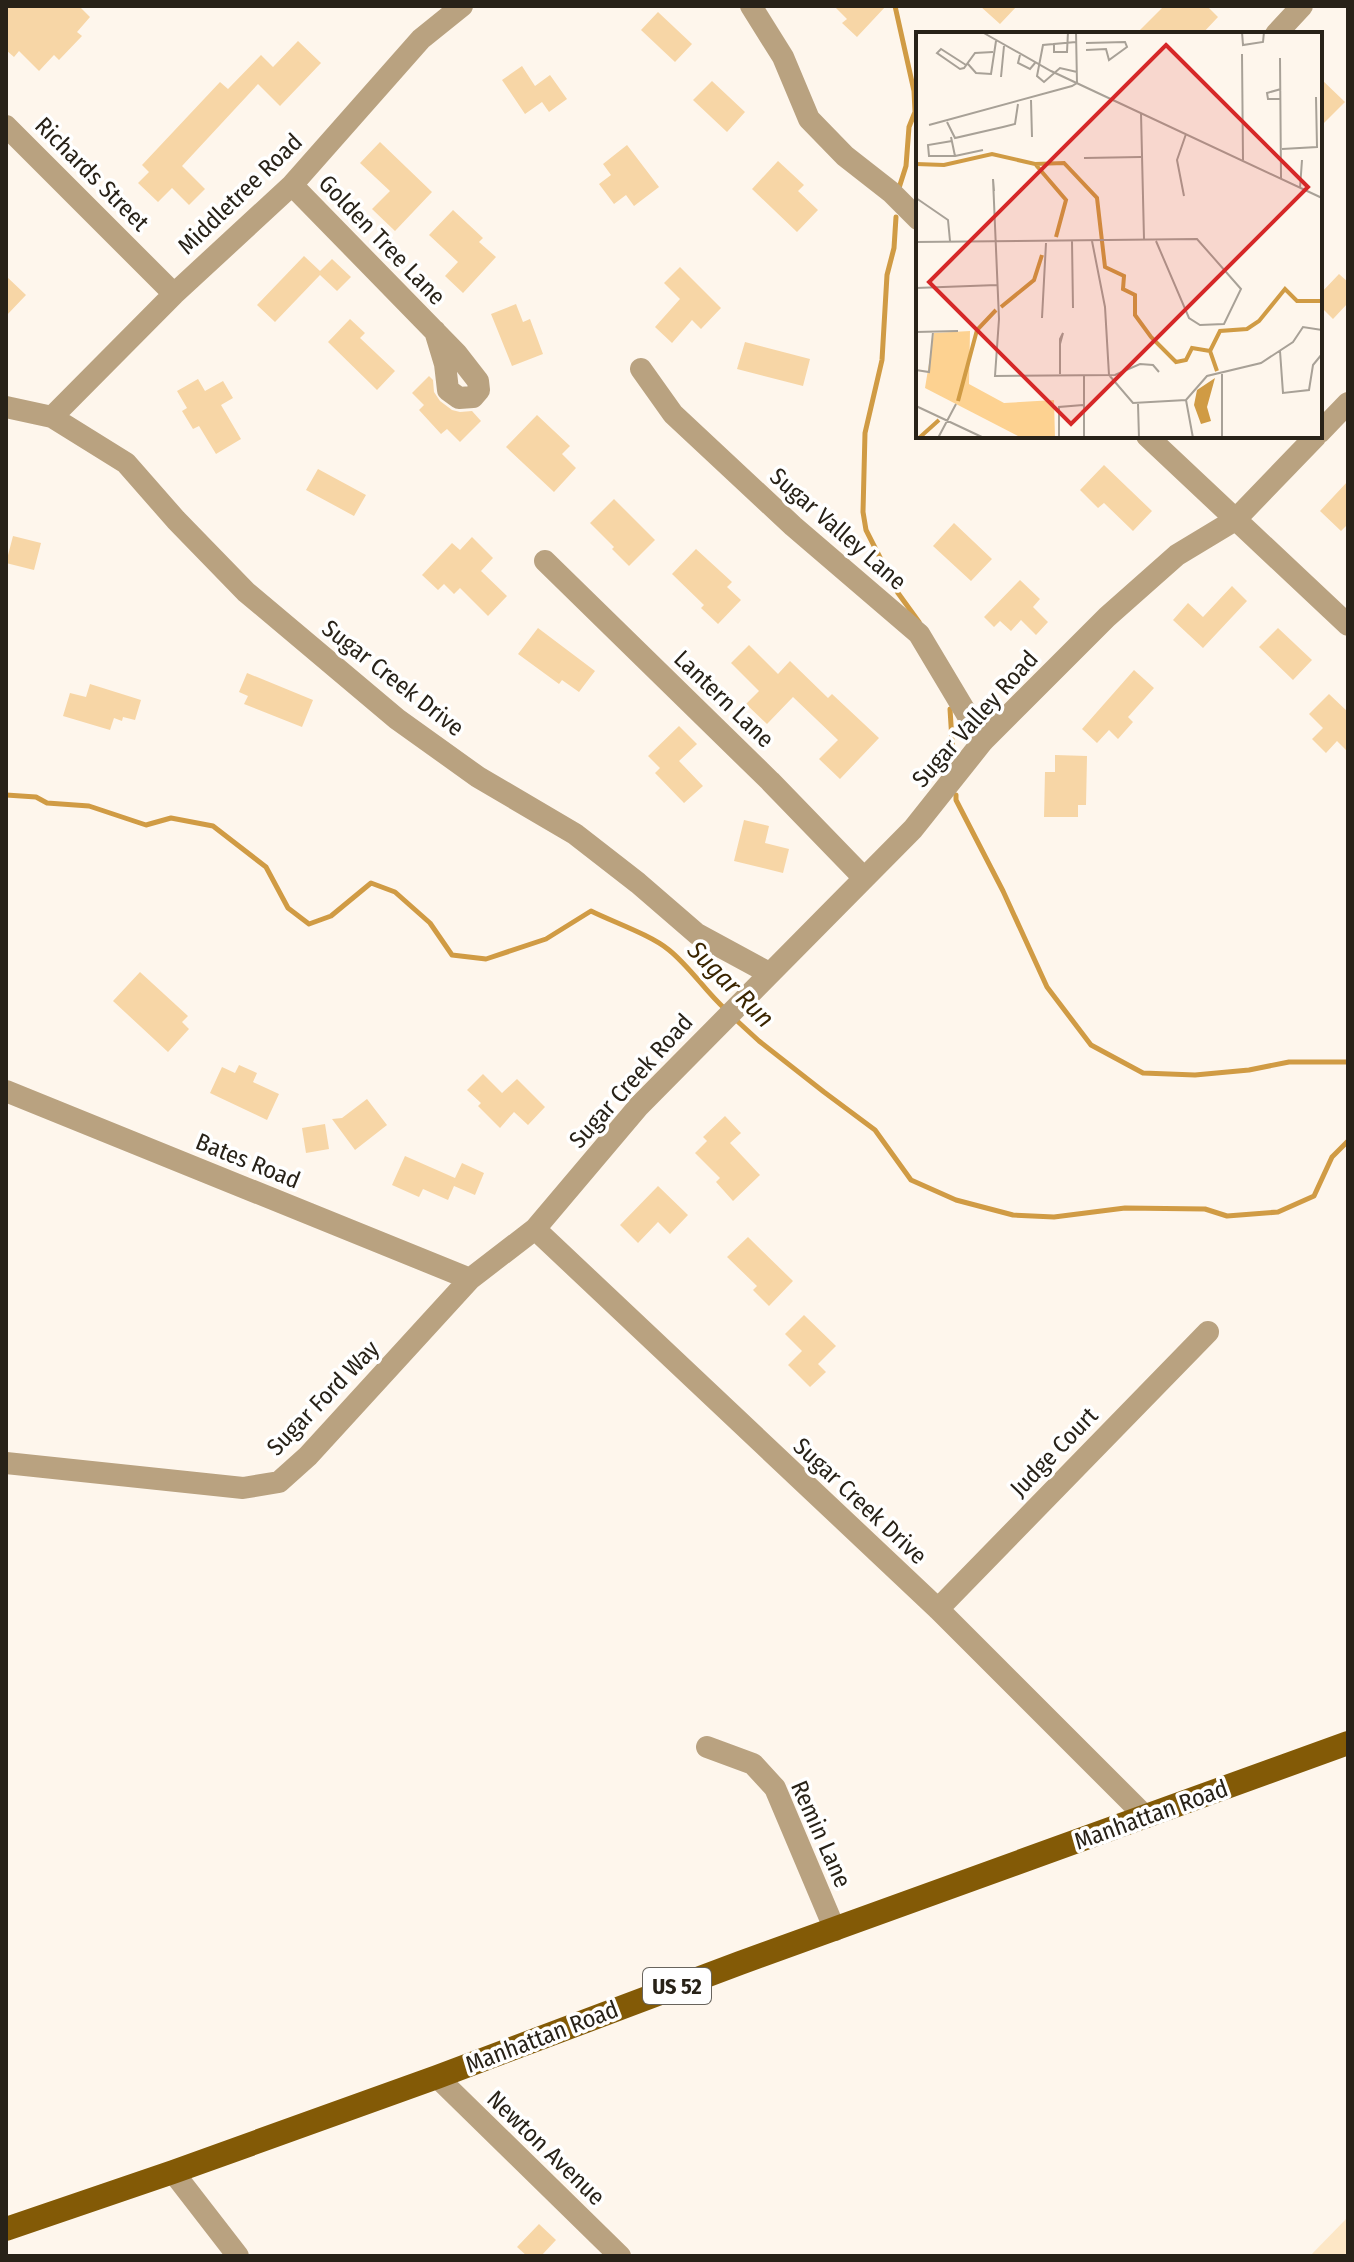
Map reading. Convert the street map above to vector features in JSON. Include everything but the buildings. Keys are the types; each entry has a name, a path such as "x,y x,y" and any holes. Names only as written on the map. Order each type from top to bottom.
{"main road":[{"name":"Manhattan Road","path":"6,2229 437,2077 740,1963 1348,1743"}],"street":[{"name":"Middletree Road","path":"52,417 174,294 292,185 421,39 462,6"},
{"path":"751,6 783,57 809,119 845,156 891,192 916,217"},
{"path":"1278,32 1302,6"},
{"name":"Richards Street","path":"6,126 174,294"},
{"name":"Golden Tree Lane","path":"292,185 435,331"},
{"name":"Sugar Valley Lane","path":"641,369 673,414 793,526 919,634 983,741"},
{"name":"Sugar Valley Road","path":"1322,430 1348,403"},
{"name":"Sugar Creek Drive","path":"6,407 52,417 126,463 246,592 397,719 478,777 575,834 697,934 761,981"},
{"path":"1149,438 1348,625"},
{"name":"Sugar Valley Road","path":"761,981 913,829 983,741 1107,617 1177,555 1235,520 1314,438"},
{"name":"Lantern Lane","path":"545,561 770,781 864,878"},
{"name":"Sugar Creek Road","path":"535,1229 639,1106 761,981"},
{"name":"Bates Road","path":"6,1091 470,1279"},
{"name":"Sugar Creek Drive","path":"535,1229 938,1609 1145,1816"},
{"name":"Sugar Ford Way","path":"6,1463 243,1488 279,1482 308,1456 470,1279 535,1229"},
{"name":"Judge Court","path":"938,1609 1208,1332"},
{"name":"Remin Lane","path":"707,1747 753,1764 775,1788 835,1930"},
{"name":"Newton Avenue","path":"437,2077 620,2256"},
{"path":"173,2172 238,2256"}],"shaded area":[{"path":"1348,2217 1348,2256 1310,2256"}],"waterway":[{"path":"895,6 914,91 915,112 909,127 906,166 899,188"},
{"path":"896,217 894,248 887,275 882,360 865,433 863,512 866,530 898,593 919,622"},
{"path":"950,709 953,756"},
{"name":"Sugar Run","path":"6,795 36,797 47,803 89,806 146,825 171,818 213,826 266,867 288,908 309,924 331,916 371,883 395,892 430,923 452,955 486,959 546,939 591,911 661,944 725,1009"},
{"path":"956,795 1047,987 1091,1045 1143,1073 1195,1075 1249,1070 1289,1062 1348,1062"},
{"name":"Sugar Run","path":"735,1019 875,1130 911,1180 956,1200 1013,1215 1054,1217 1125,1208 1205,1209 1227,1216 1278,1212 1314,1196 1332,1157 1348,1141"}]}
